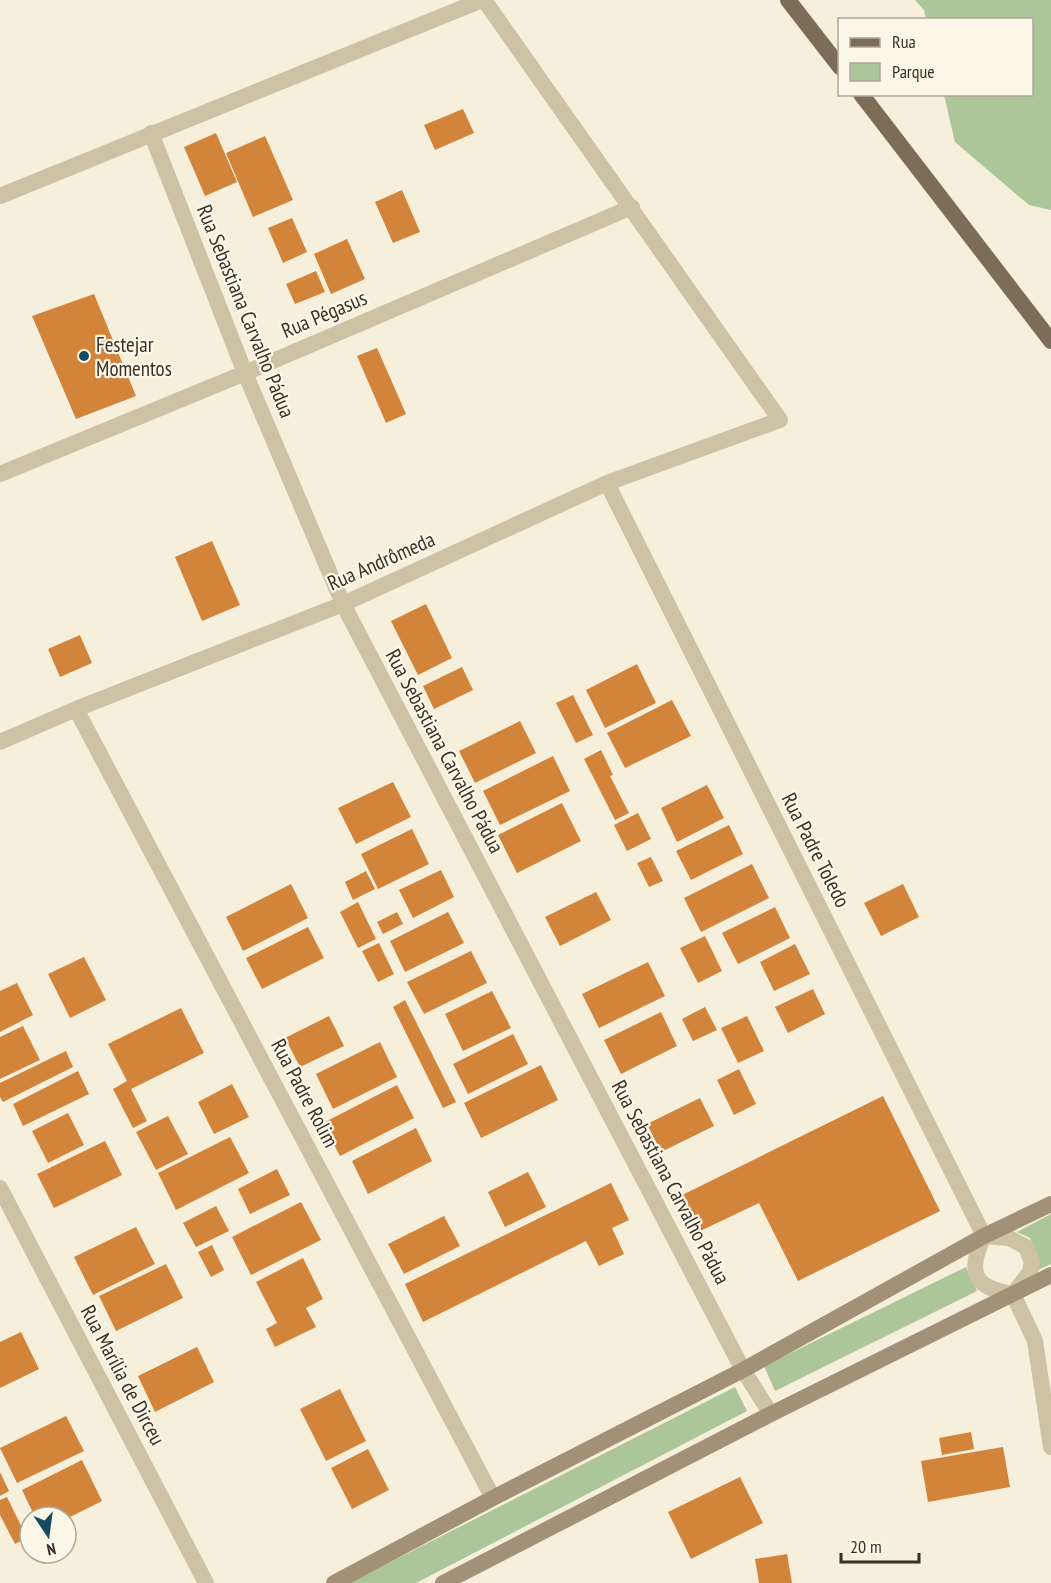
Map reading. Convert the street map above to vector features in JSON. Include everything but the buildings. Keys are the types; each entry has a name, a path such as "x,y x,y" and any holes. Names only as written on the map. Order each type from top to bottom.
{"main road":[{"path":"788,0 838,64"},
{"path":"863,96 1051,341"},
{"path":"334,1583 493,1498 744,1370 984,1236 1051,1204"},
{"path":"442,1583 771,1413 1051,1275"}],"street":[{"path":"0,196 483,0 632,207"},
{"name":"Rua Sebastiana Carvalho Pádua","path":"152,133 244,373 343,604 744,1370 771,1413"},
{"name":"Rua Pégasus","path":"0,474 244,373 632,207"},
{"name":"Rua Andrômeda","path":"0,742 76,709 343,604 607,483 780,420 632,207"},
{"name":"Rua Padre Toledo","path":"607,483 984,1236"},
{"name":"Rua Padre Rolim","path":"76,709 493,1498"},
{"name":"Rua Marília de Dirceu","path":"0,1188 206,1583"},
{"path":"1013,1294 1030,1272 1032,1262 1026,1247 1009,1238 984,1236 974,1265 978,1278 986,1288 1013,1294 1043,1340 1051,1447"}],"green space":[{"path":"915,0 1051,0 1051,210 1029,205 955,142 944,96 1033,96 1033,18 926,18 924,10"},
{"path":"1051,1214 1051,1264 1038,1270 1037,1255 1030,1238 1017,1232"},
{"path":"966,1267 977,1291 775,1391 764,1366"},
{"path":"735,1387 747,1411 416,1583 349,1583"}],"place":[{"name":"Festejar Momentos","path":"84,356"}]}
